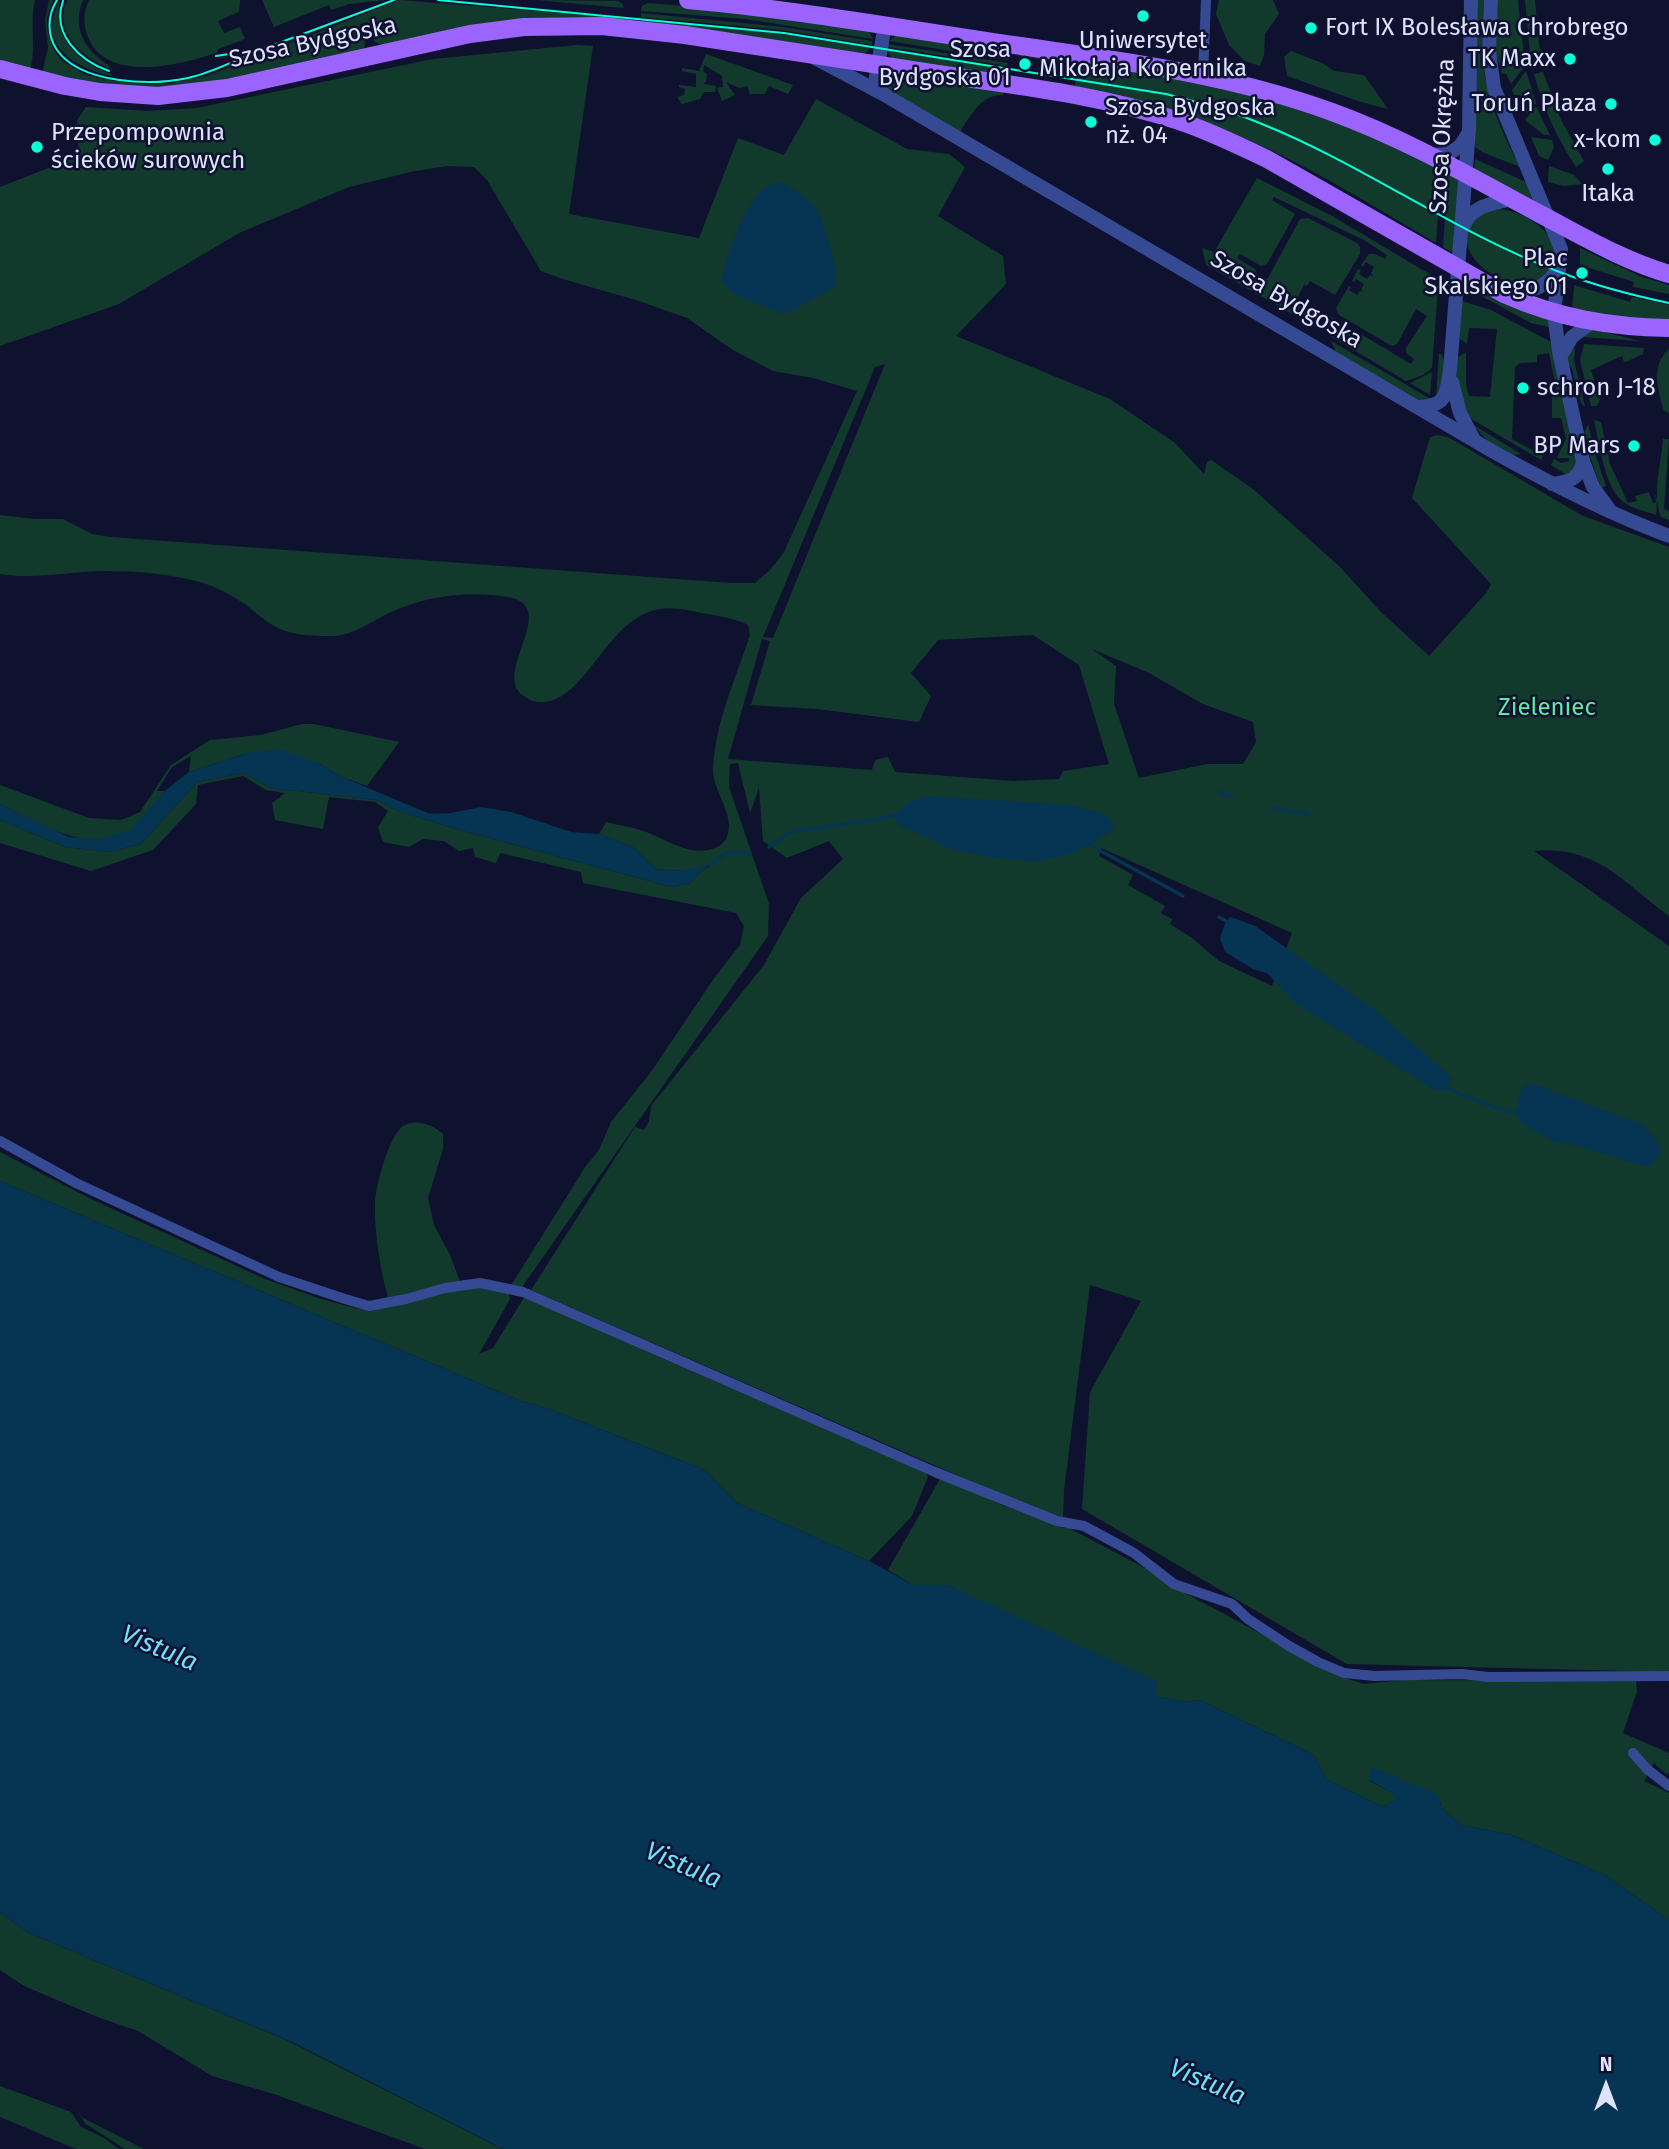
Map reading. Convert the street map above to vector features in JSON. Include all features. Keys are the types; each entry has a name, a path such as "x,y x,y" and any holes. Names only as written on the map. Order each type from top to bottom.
{"main road":[{"path":"688,0 885,24 1203,75 1287,96 1335,113 1427,155 1622,257 1669,274"},
{"name":"Szosa Bydgoska","path":"0,69 77,88 131,96 158,96 227,88 470,34 524,27 572,25 631,28 1099,99 1181,122 1267,159 1504,294 1554,314 1592,322 1669,328"}],"street":[{"path":"1203,75 1206,0"},
{"name":"Szosa Okrężna","path":"1450,370 1469,130 1471,0"},
{"name":"Szosa Okrężna","path":"1491,0 1489,51 1494,88 1558,241 1561,256 1554,314 1560,357 1583,461 1594,490 1615,514"},
{"path":"883,94 877,84 885,24"},
{"name":"Szosa Bydgoska","path":"805,54 883,94 1551,484 1669,536"},
{"path":"1427,155 1450,153 1461,145 1469,130"},
{"name":"Szosa Okrężna","path":"1461,232 1471,213 1481,206 1513,199"},
{"path":"1504,294 1542,286 1552,278 1561,256"},
{"path":"1560,357 1572,337 1592,322"},
{"path":"1418,407 1435,406 1440,402 1446,394 1450,370"},
{"path":"1450,370 1456,404 1474,440"},
{"path":"1551,484 1573,479 1580,471 1583,461"},
{"path":"0,1141 76,1183 248,1263 299,1284 369,1306 445,1288 480,1283 523,1292 935,1472 1057,1521 1084,1526 1134,1553 1174,1584 1227,1601 1248,1619 1289,1646 1344,1673 1462,1674 1488,1677 1669,1676"},
{"path":"1633,1753 1647,1769 1669,1786"}],"green space":[{"path":"0,0 35,0 30,71 0,60"},
{"path":"49,0 53,0 47,18 47,29 54,50 62,61 86,75 146,84 167,84 207,76 400,0 622,18 530,19 382,45 375,42 368,22 360,24 365,39 364,50 211,82 155,88 91,82 42,73 48,48 45,21"},
{"path":"67,0 83,0 79,20 83,38 94,54 110,66 108,68 88,57 72,42 64,22"},
{"path":"89,0 240,0 239,12 218,21 224,33 240,27 245,39 218,49 218,52 169,65 130,66 112,62 98,52 88,37 84,18"},
{"path":"262,0 387,0 349,4 331,10 329,5 274,27"},
{"path":"537,0 617,1 622,3 624,8"},
{"path":"1219,0 1273,0 1279,14 1265,34 1264,55 1260,66 1245,61 1229,45 1216,14"},
{"path":"1478,0 1484,0 1482,48 1487,88 1499,123 1520,167 1475,147"},
{"path":"1498,0 1518,0 1525,66 1511,84 1506,74 1502,74 1495,49"},
{"path":"1525,0 1535,0 1540,54 1530,55"},
{"path":"60,1 60,26 70,47 78,56 111,76 84,67 62,51 52,30"},
{"path":"648,3 746,11 869,31 873,39 745,19 641,11 642,6"},
{"path":"641,13 783,27 872,41 872,45 782,30 641,17"},
{"path":"641,19 767,32 871,48 863,54 643,22"},
{"path":"898,34 1009,52 1008,60 889,41"},
{"path":"888,44 1008,63 1007,66 888,47"},
{"name":"Zieleniec","path":"577,45 593,46 569,214 699,238 738,138 784,155 816,99 907,149 949,154 965,167 938,216 1003,256 1006,284 956,336 1110,399 1175,443 1204,474 1207,462 1211,460 1253,489 1340,567 1380,611 1429,656 1487,592 1491,584 1412,498 1430,437 1448,437 1583,516 1669,547 1669,916 1623,879 1592,860 1556,851 1534,851 1669,946 1669,1672 1347,1664 1082,1509 1090,1392 1141,1301 1090,1285 1064,1490 1063,1521 531,1290 635,1127 644,1130 649,1121 651,1106 764,965 801,898 843,859 829,841 787,858 763,841 759,788 750,813 738,763 730,764 729,787 769,904 768,936 522,1287 508,1290 586,1166 599,1150 611,1122 651,1072 715,977 740,945 744,926 736,913 583,883 581,872 500,853 496,863 475,857 473,848 459,851 444,841 423,839 409,847 383,842 378,827 388,811 375,802 329,797 323,829 275,820 272,803 285,793 266,790 243,776 198,785 196,804 153,850 91,871 0,843 0,820 65,847 110,852 141,844 197,782 244,773 271,788 376,800 401,812 463,831 672,887 691,883 700,872 710,866 681,871 656,869 633,847 599,834 606,822 647,832 677,846 696,851 717,847 725,841 729,825 713,769 727,701 750,635 748,625 687,610 660,609 641,615 624,627 570,690 555,699 536,702 524,696 516,686 515,673 528,627 528,613 523,603 508,597 477,594 447,596 403,607 342,635 298,634 273,626 223,591 189,579 118,571 26,576 0,574 0,515 63,519 92,534 111,537 755,583 783,554 857,391 813,378 773,371 733,350 687,318 541,271 487,180 474,167 447,166 415,171 349,187 239,233 119,304 0,346 0,187 79,156 77,120 86,107 149,111 197,108 433,59","holes":["885,364 773,638 763,637 875,367","1033,635 1079,665 1109,764 1063,771 1059,779 1014,781 895,772 888,757 875,760 872,770 728,759 762,639 770,641 751,705 817,709 919,722 931,696 911,673 938,640","1092,649 1149,673 1203,704 1253,722 1256,742 1243,764 1207,764 1139,778 1114,704 1116,666","1101,848 1292,933 1272,986 1219,961 1170,924 1172,919 1161,913 1165,906 1128,885 1133,875 1099,856"]},
{"path":"887,50 1007,69 1005,78 892,59"},
{"path":"1291,51 1322,63 1334,71 1364,75 1388,109 1287,76 1284,57"},
{"path":"1020,52 1240,89 1371,134 1441,169 1436,243 1279,154 1213,126 1138,105 1013,79 1013,76 1075,85 1078,65 1019,56"},
{"path":"706,54 793,85 788,94 769,86 765,94 750,94 747,86 739,88 726,82 735,95 722,101 717,88 723,87 722,76 704,65 703,71 707,74 703,84 716,86 715,92 704,92 700,99 682,104 677,97 684,95 685,89 679,85 696,87 696,74 682,71 682,68 699,71"},
{"path":"1526,71 1536,103 1527,114 1520,95 1514,95 1512,90"},
{"path":"1543,72 1561,120 1584,161 1576,167 1557,134 1542,99 1534,74"},
{"path":"883,73 1003,90 1003,95 982,102 960,132 882,86"},
{"path":"1536,106 1550,135 1544,135 1525,120"},
{"path":"1531,137 1552,140 1554,147 1548,160 1539,156"},
{"path":"1475,159 1526,182 1534,202 1474,170"},
{"path":"1549,166 1574,175 1582,184 1564,186 1548,182"},
{"path":"1448,173 1459,179 1453,253 1443,247"},
{"path":"1257,178 1332,216 1433,276 1438,288 1432,368 1423,375 1406,381 1330,336 1328,326 1332,317 1411,364 1414,359 1406,353 1406,348 1427,316 1416,309 1397,344 1392,346 1339,315 1336,308 1349,286 1349,290 1357,295 1360,291 1364,292 1361,290 1364,284 1356,279 1352,281 1358,269 1361,270 1359,274 1367,279 1370,275 1373,276 1371,273 1374,267 1366,262 1363,267 1361,265 1369,254 1385,259 1387,255 1362,239 1274,197 1272,200 1295,214 1267,264 1261,266 1240,254 1237,258 1255,269 1259,279 1263,281 1268,278 1300,219 1308,218 1360,247 1360,254 1335,295 1310,281 1307,286 1304,285 1296,300 1323,316 1315,327 1206,265 1202,248 1214,252"},
{"path":"1495,209 1528,218 1546,233 1554,253 1551,268 1543,277 1522,283 1504,280 1488,272 1476,260 1468,247 1467,232 1476,219"},
{"path":"1580,248 1642,277 1669,285 1669,294 1633,287 1634,282 1580,265"},
{"path":"1463,279 1548,319 1549,327 1531,323 1463,286"},
{"path":"1574,285 1630,302 1632,297 1669,305 1669,323 1572,311"},
{"path":"1462,301 1491,310 1551,342 1577,460 1572,474 1565,474 1551,465 1554,459 1561,463 1569,461 1569,458 1557,458 1566,439 1561,418 1552,418 1552,397 1557,393 1549,353 1537,355 1537,362 1520,363 1515,367 1512,439 1543,456 1541,460 1468,417 1456,376 1457,358 1466,352 1466,385 1469,396 1490,397 1497,329 1469,328 1467,344 1459,338"},
{"path":"1591,330 1596,330 1640,341 1582,337"},
{"path":"1331,341 1434,401 1423,402 1337,354"},
{"path":"1584,344 1644,348 1643,354 1626,362 1622,356 1591,370 1600,400 1597,406 1591,406 1580,360"},
{"path":"1571,345 1575,349 1574,360 1585,407 1581,403 1572,369 1567,363"},
{"path":"1669,349 1669,413 1664,411 1657,370"},
{"path":"1439,353 1445,365 1441,395 1436,398"},
{"path":"1432,372 1430,395 1410,383"},
{"path":"1594,420 1601,422 1610,464 1628,503 1637,501 1635,496 1649,492 1653,503 1656,502 1655,493 1657,499 1656,515 1628,505 1614,492 1603,462"},
{"path":"1472,424 1521,454 1514,455 1489,442"},
{"path":"1588,424 1606,486 1601,488 1583,436"},
{"path":"1663,439 1669,439 1664,509 1669,511 1669,520 1661,517 1657,499"},
{"path":"302,724 314,724 399,742 367,786 342,777 318,763 247,753 189,772 191,756 172,767 157,791 165,791 138,824 129,831 112,837 79,838 62,833 0,804 0,785 89,818 121,820 140,812 171,765 210,740 261,735"},
{"path":"408,1124 424,1124 443,1134 443,1149 428,1198 434,1225 461,1284 508,1290 510,1299 479,1354 493,1348 525,1296 926,1473 928,1477 912,1516 869,1561 737,1503 705,1470 549,1409 521,1401 0,1181 0,1152 91,1199 265,1279 359,1309 390,1304 377,1240 376,1194 384,1161 398,1131"},
{"path":"940,1479 970,1489 1002,1505 1069,1528 1342,1677 1364,1684 1404,1680 1636,1681 1637,1691 1623,1733 1669,1753 1667,1775 1654,1763 1644,1781 1669,1793 1669,1920 1605,1875 1512,1835 1461,1825 1441,1807 1441,1803 1368,1780 1399,1797 1383,1807 1326,1779 1314,1755 1200,1700 1184,1702 1155,1696 948,1585 913,1585 888,1570"},
{"path":"0,1913 31,1934 286,2040 502,2149 425,2149 274,2094 212,2076 138,2031 24,1986 0,1970"},
{"path":"0,2086 71,2112 81,2127 119,2149 76,2149 0,2117"},
{"path":"77,2111 83,2118 144,2149 125,2149 86,2124"}],"water":[{"path":"779,182 803,195 816,209 828,239 836,277 832,288 783,314 734,294 721,281 732,246 750,206 763,189"},
{"path":"279,749 318,763 342,777 430,814 481,807 511,812 571,832 599,834 633,847 656,869 681,871 712,864 700,872 691,883 672,887 463,831 401,812 376,800 271,788 244,773 197,782 141,844 110,852 65,847 0,820 0,804 69,837 101,839 130,830 165,791 189,772 247,753"},
{"path":"931,796 1071,805 1102,813 1112,821 1115,828 1070,854 1036,862 990,857 953,850 899,825 893,815 911,801"},
{"path":"1231,917 1255,926 1380,1014 1452,1078 1444,1091 1435,1090 1296,1004 1267,973 1253,969 1225,952 1220,938 1226,921"},
{"path":"1531,1083 1644,1125 1658,1142 1661,1151 1652,1166 1643,1166 1552,1141 1518,1121 1517,1103 1523,1087"},
{"name":"Vistula","path":"0,1181 521,1401 549,1409 705,1470 737,1503 869,1561 913,1585 948,1585 1157,1681 1156,1696 1184,1702 1200,1700 1314,1755 1326,1779 1383,1807 1398,1797 1368,1779 1372,1767 1436,1794 1441,1807 1461,1825 1512,1835 1605,1875 1669,1920 1669,2149 503,2149 294,2043 31,1934 0,1913"}],"waterway":[{"path":"1220,792 1232,796"},
{"path":"1272,808 1308,814"},
{"path":"769,847 791,832 893,815"},
{"path":"1090,845 1183,896"},
{"path":"712,864 726,853 750,853"},
{"path":"1219,917 1226,921"},
{"path":"1446,1088 1498,1109 1518,1113"}],"tram line":[{"path":"57,0 50,19 50,32 57,50 82,70 99,76 137,82 188,78 209,72 394,0"},
{"path":"438,0 784,33 1166,94 1238,115 1300,140 1482,237 1557,271 1584,281 1669,303"},
{"path":"63,1 61,24 71,45 88,60 109,71"},
{"path":"216,56 248,51"}],"place":[{"name":"Uniwersytet Mikołaja Kopernika","path":"1143,16"},
{"name":"Fort IX Bolesława Chrobrego","path":"1311,28"},
{"name":"TK Maxx","path":"1570,59"},
{"name":"Szosa Bydgoska 01","path":"1025,64"},
{"name":"Toruń Plaza","path":"1611,104"},
{"name":"Szosa Bydgoska nż. 04","path":"1091,122"},
{"name":"x-kom","path":"1655,140"},
{"name":"Przepompownia ścieków surowych","path":"37,147"},
{"name":"Itaka","path":"1608,169"},
{"name":"Plac Skalskiego 01","path":"1582,273"},
{"name":"schron J-18","path":"1523,388"},
{"name":"BP Mars","path":"1634,446"}]}
